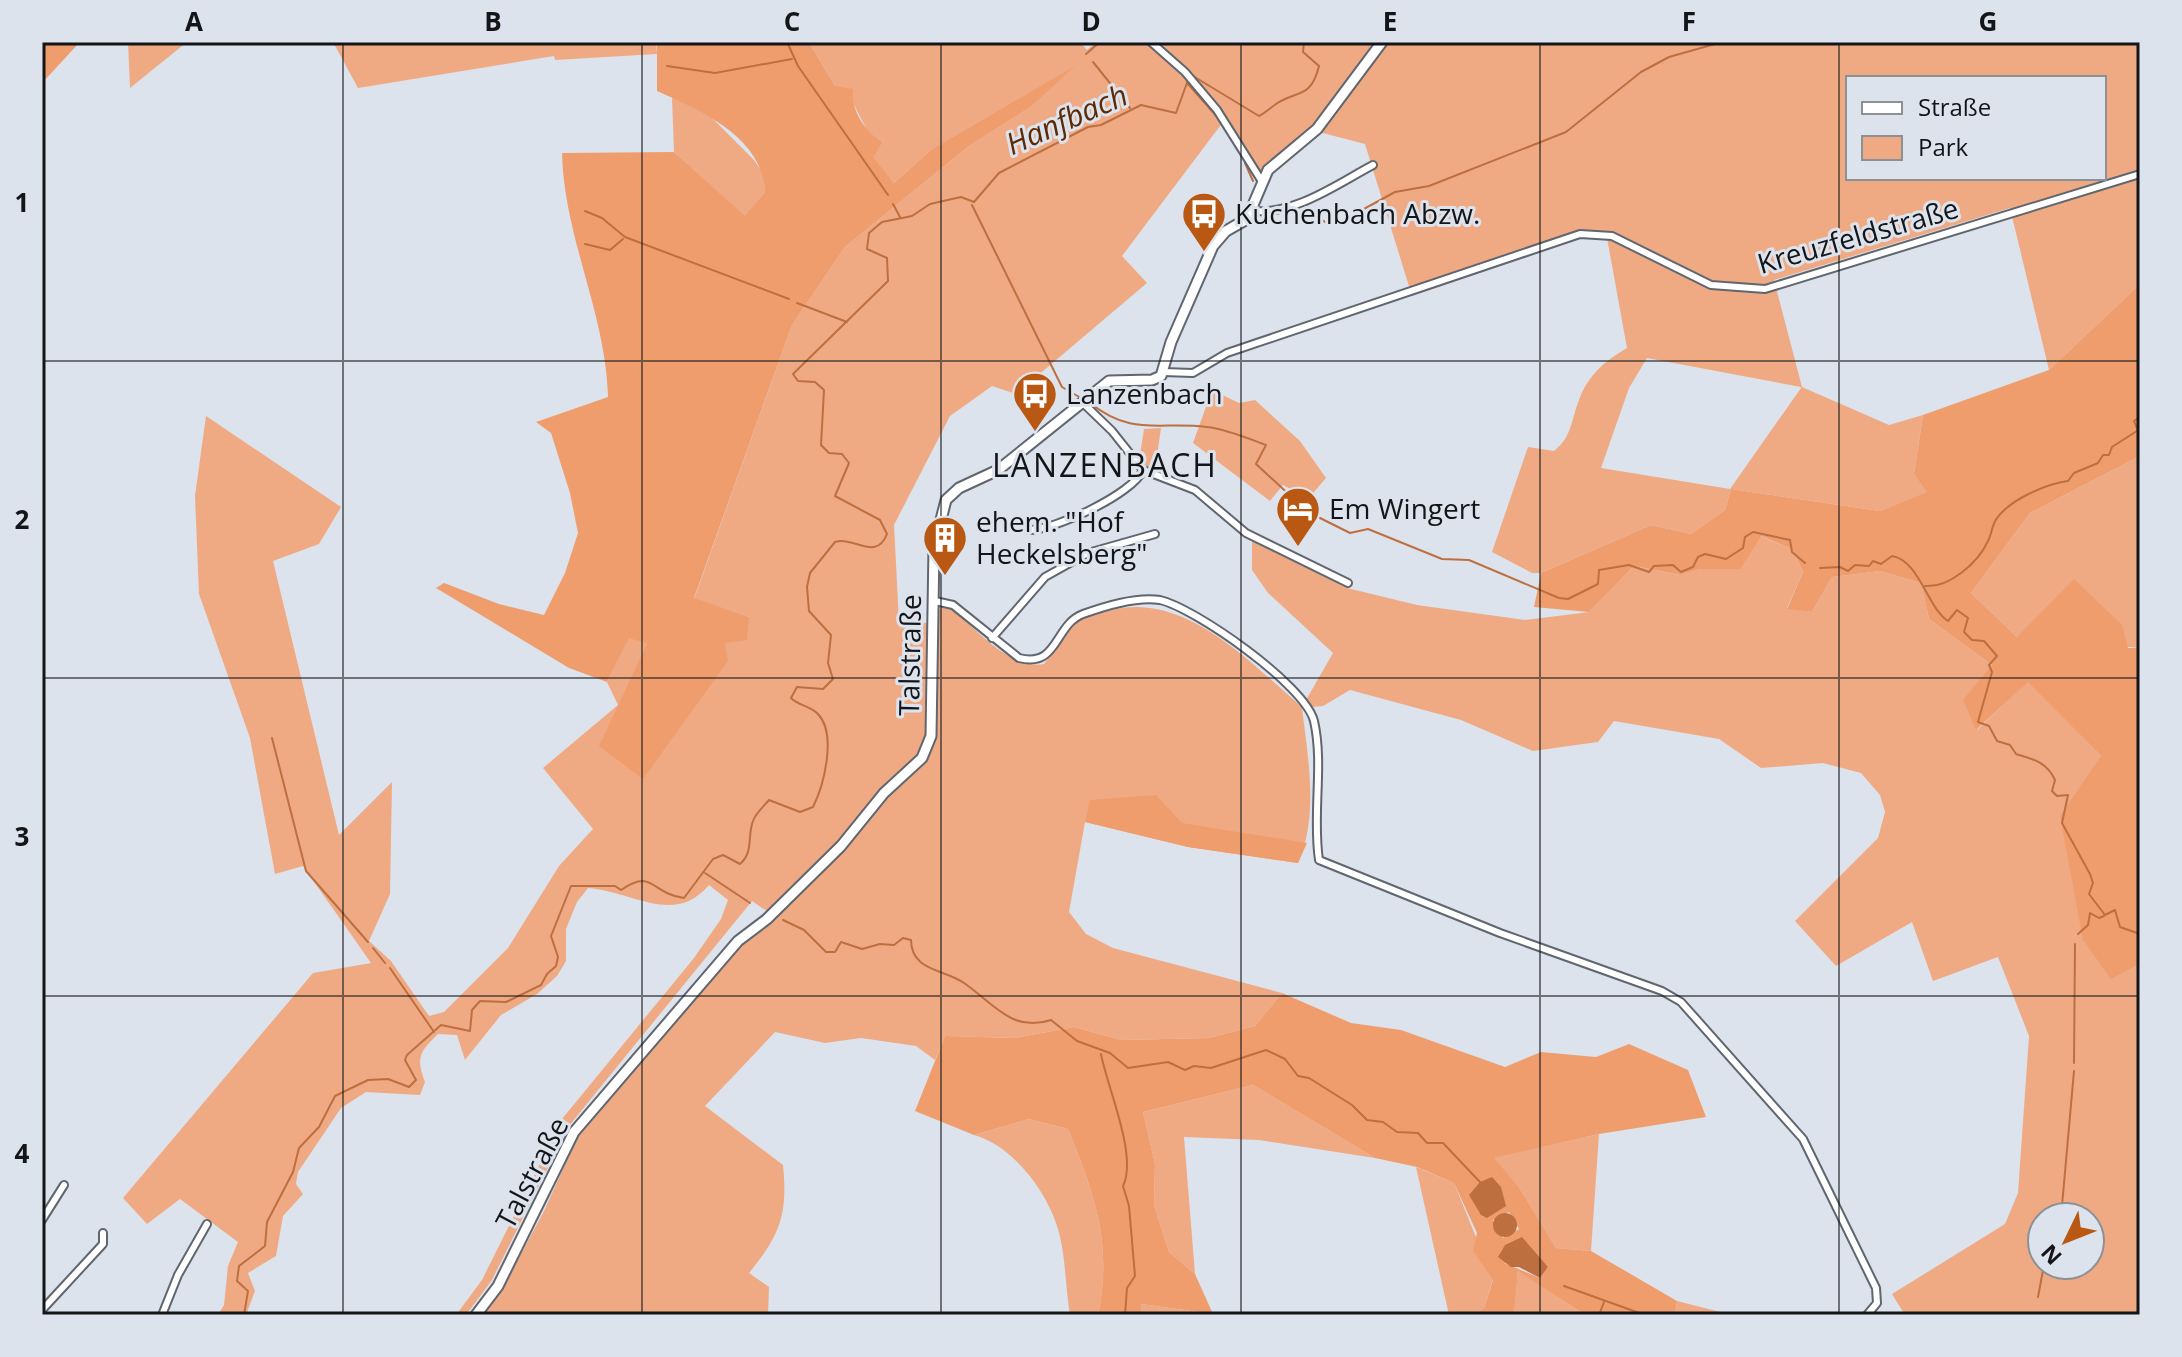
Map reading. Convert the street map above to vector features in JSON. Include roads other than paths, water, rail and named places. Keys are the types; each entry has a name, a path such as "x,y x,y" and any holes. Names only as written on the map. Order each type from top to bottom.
{"main road":[{"path":"1163,372 1171,342 1213,246 1252,211 1261,180 1268,170 1317,129 1382,42"},
{"name":"Talstraße","path":"476,1315 498,1286 574,1132 738,941 767,919 841,846 884,793 922,758 931,736 934,547 946,500 959,488 998,470 1109,381 1152,380 1163,372"}],"street":[{"path":"1151,42 1195,82 1236,137 1261,180"},
{"path":"1252,211 1266,212 1314,197 1373,165"},
{"name":"Kreuzfeldstraße","path":"1163,372 1193,373 1227,353 1580,234 1612,236 1711,285 1737,290 1765,289 2140,174"},
{"path":"1083,403 1112,431 1143,470 1195,490 1246,533 1348,583"},
{"path":"1028,530 1045,529 1079,514 1129,487 1143,470"},
{"path":"992,638 1045,577 1088,553 1155,534"},
{"path":"935,601 953,605 1019,658 1037,661 1077,616 1110,605 1156,599 1191,614 1285,678 1299,693 1313,718 1317,744 1314,825 1319,860 1500,933 1662,991 1681,1002 1803,1139 1876,1288 1877,1303 1867,1315"},
{"path":"42,1220 64,1185"},
{"path":"162,1315 178,1275 207,1224"},
{"path":"42,1310 103,1244 103,1233"}],"waterway":[{"path":"42,47 50,42"},
{"path":"787,42 798,66 888,195"},
{"path":"1086,54 1100,42"},
{"name":"Hanfbach","path":"1193,76 1259,116 1312,84 1319,66 1303,52 1304,42"},
{"path":"1294,209 1297,215 1318,218 1329,224 1342,221 1395,192 1429,186 1566,132 1641,72 1669,57 1722,42"},
{"path":"667,66 715,73 792,59"},
{"path":"1093,62 1130,108"},
{"name":"Hanfbach","path":"244,1315 248,1291 237,1281 239,1266 265,1246 267,1222 293,1172 299,1148 319,1127 335,1096 368,1080 388,1079 409,1087 416,1080 405,1060 407,1055 441,1025 470,1031 472,1010 480,1001 506,1002 541,985 556,966 558,957 551,936 571,886 615,886 621,890 640,881 684,898 713,859 723,855 740,864 749,849 754,818 769,800 800,812 813,807 827,760 827,734 818,714 791,698 797,687 823,689 833,679 828,663 831,635 809,611 807,587 810,573 835,542 871,547 882,542 887,534 880,520 835,496 849,463 842,454 829,453 821,445 824,390 815,382 798,381 793,374 888,281 887,258 867,249 869,233 882,222 912,216 930,204 961,197 974,202 999,173 1088,127 1101,125 1141,105 1176,113 1188,80"},
{"path":"1187,83 1220,120"},
{"path":"1245,163 1253,181"},
{"path":"893,204 900,217"},
{"path":"972,205 1062,387 1081,398"},
{"path":"585,211 602,218 625,237 789,299"},
{"path":"585,244 610,250 623,239"},
{"path":"797,303 847,322"},
{"path":"1090,403 1105,414 1133,424 1214,428 1266,445 1256,464 1308,512 1350,533 1368,529 1442,559 1469,560 1559,598 1568,599 1598,584 1599,570 1629,565 1649,572 1654,566 1673,565 1681,572 1693,567 1698,557 1705,554 1726,559 1743,548 1745,537 1753,532 1790,540 1792,552 1805,563"},
{"path":"2138,431 2134,421 2140,417"},
{"path":"1925,586 1944,583 1970,565 1983,549 1995,520 2011,505 2040,489 2068,481 2074,473 2098,463 2103,455 2109,455 2112,447 2140,429"},
{"path":"1820,568 1840,567 1848,571 1855,565 1869,566 1873,561 1881,564 1892,556 1901,559 1916,575 1941,615 1948,621 1957,610 1968,618 1964,632 1972,640 1984,641 1997,656 1989,665 1992,672 1978,722 1989,726 1997,741 2010,745 2016,754 2044,765 2052,774 2055,780 2052,791 2057,796 2068,795 2062,823 2090,874 2093,883 2089,894 2105,915 2115,910 2120,927 2140,934"},
{"path":"272,738 306,871 368,942"},
{"path":"705,873 750,903"},
{"path":"2078,934 2088,925 2090,913 2099,918 2104,916"},
{"path":"783,920 804,930 826,952 835,952 841,942 862,949 880,944 894,945 903,938 911,940 912,950 922,964 956,978 1004,1014 1025,1023 1051,1020 1077,1041 1110,1053 1128,1068 1168,1062 1185,1070 1194,1066 1211,1068 1266,1050 1285,1059 1298,1076 1309,1078 1352,1105 1367,1120 1383,1122 1397,1132 1418,1133 1427,1143 1443,1143 1480,1182"},
{"path":"2074,1063 2075,944"},
{"path":"373,948 385,963"},
{"path":"390,968 434,1032"},
{"path":"1101,1054 1127,1157 1123,1186 1129,1206 1135,1276 1127,1288 1125,1315"},
{"path":"2062,1201 2074,1071"},
{"path":"2038,1297 2041,1281"},
{"path":"1564,1286 1645,1315"},
{"path":"1599,1315 1604,1302"}],"place":[{"name":"Kuchenbach Abzw.","path":"1204,253"},
{"name":"Lanzenbach","path":"1035,433"},
{"name":"Em Wingert","path":"1298,548"},
{"name":"ehem. \"Hof Heckelsberg\"","path":"945,577"}],"district":[{"name":"LANZENBACH","path":"1105,466"}]}
